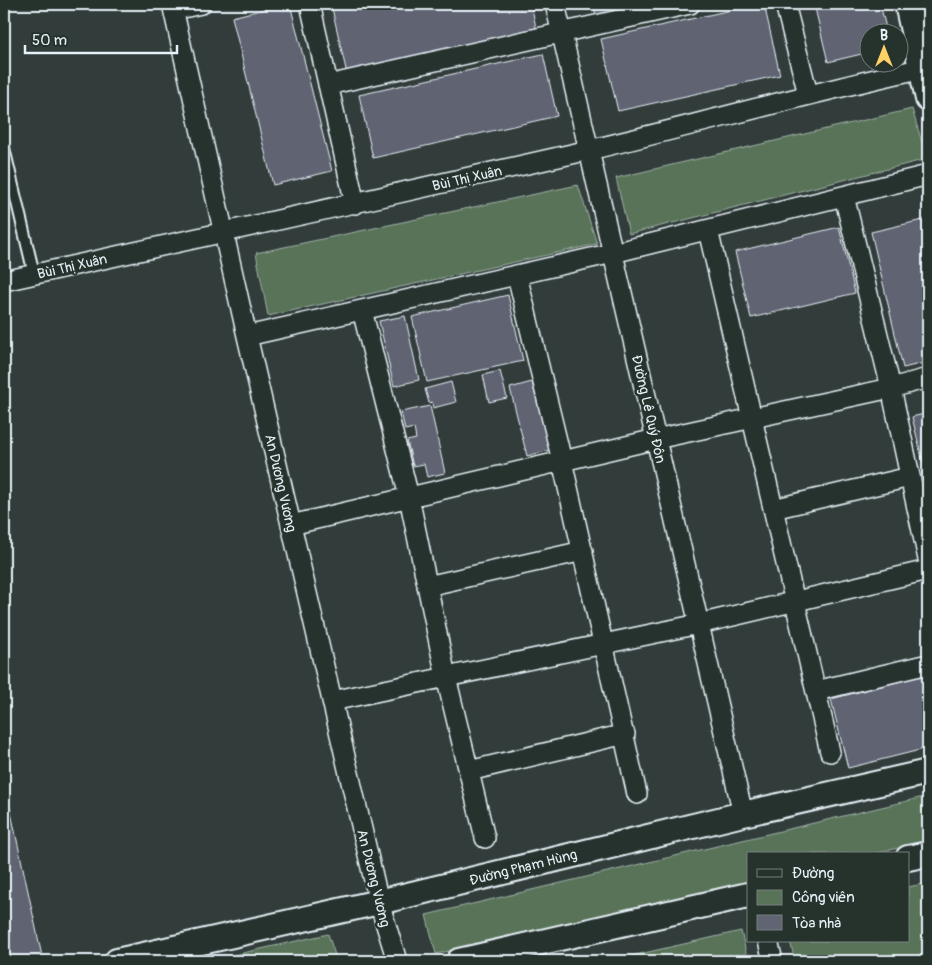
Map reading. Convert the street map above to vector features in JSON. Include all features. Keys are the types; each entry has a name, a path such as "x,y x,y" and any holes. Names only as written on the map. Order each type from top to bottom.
{"street":[{"path":"173,7 201,4"},
{"path":"310,4 355,204"},
{"name":"Đường Lê Quý Đôn","path":"555,4 743,814"},
{"path":"328,85 690,4"},
{"path":"785,4 808,94"},
{"path":"907,4 925,68 928,99"},
{"name":"An Dương Vương","path":"173,7 247,336 379,902 397,961"},
{"name":"Bùi Thị Xuân","path":"4,281 224,231 355,204 589,150 808,94 925,68"},
{"path":"247,336 613,253 928,175"},
{"path":"844,196 891,388 928,559"},
{"path":"708,230 830,752"},
{"path":"517,274 583,551 637,794"},
{"path":"362,310 409,497 446,677 485,838"},
{"path":"291,525 656,439 891,388 928,378"},
{"path":"773,509 910,477"},
{"path":"427,586 583,551"},
{"path":"332,701 699,624 928,570"},
{"path":"816,691 928,664"},
{"path":"469,771 625,734"},
{"name":"Đường Phạm Hùng","path":"117,961 379,902 743,814 928,772"},
{"path":"910,858 928,854"},
{"path":"459,961 747,895"},
{"path":"768,942 773,961"}],"lane":[{"path":"4,148 34,274"}],"green space":[{"path":"912,109 927,159 629,234 616,178"},
{"path":"578,185 597,244 268,316 256,253"},
{"path":"928,796 928,841 881,852 747,852 747,882 436,954 426,915"},
{"path":"928,883 928,961 795,961 790,942 910,942 910,887"},
{"path":"741,931 748,961 609,961"},
{"path":"328,934 337,961 207,961"}],"building":[{"path":"290,4 332,171 273,185 232,17"},
{"path":"331,4 531,4 537,32 347,74"},
{"path":"593,4 658,4 597,18"},
{"path":"764,4 780,75 618,111 601,39"},
{"path":"814,4 880,4 884,22 860,22 860,54 828,62"},
{"path":"543,54 557,116 373,158 359,95"},
{"path":"927,219 928,362 903,368 871,232"},
{"path":"839,227 855,293 751,318 735,252"},
{"path":"508,295 523,361 427,382 412,317"},
{"path":"405,316 419,380 394,386 379,321"},
{"path":"500,371 507,398 489,402 483,375"},
{"path":"451,382 456,402 433,408 432,402 429,403 425,389"},
{"path":"532,382 550,450 527,456 510,388"},
{"path":"430,406 445,473 427,477 424,464 413,466 407,441 416,439 414,428 405,430 401,412"},
{"path":"928,413 928,483 912,417"},
{"path":"928,674 928,748 848,768 831,699"},
{"path":"4,780 43,961 4,961"}]}
